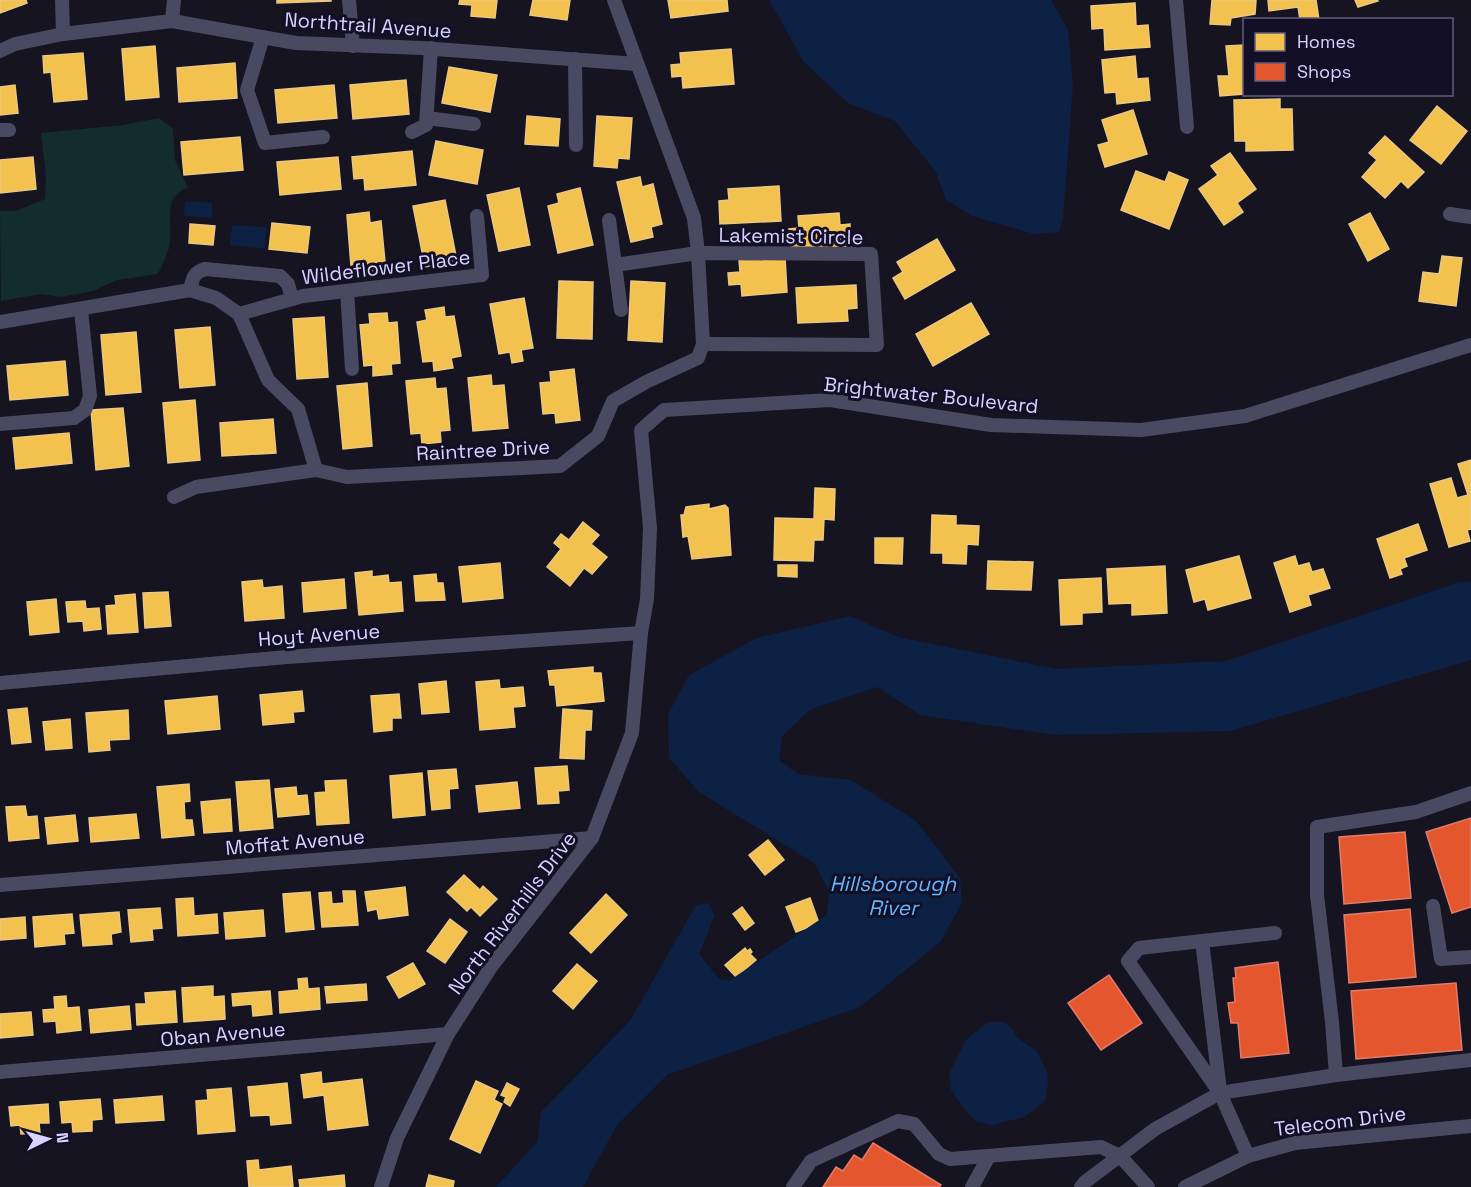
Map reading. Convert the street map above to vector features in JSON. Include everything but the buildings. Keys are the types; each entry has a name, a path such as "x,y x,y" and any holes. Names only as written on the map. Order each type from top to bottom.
{"street":[{"path":"0,51 15,44 63,34 62,0"},
{"path":"172,21 174,0"},
{"path":"349,0 353,46"},
{"path":"614,0 694,218 703,344"},
{"path":"1176,0 1187,127"},
{"name":"Northtrail Avenue","path":"63,34 172,21 296,43 431,48 638,64"},
{"path":"263,37 247,90 265,143 323,137"},
{"path":"412,132 426,125 431,48"},
{"path":"575,59 576,145"},
{"path":"427,118 474,124"},
{"path":"1450,214 1471,217"},
{"name":"Wildeflower Place","path":"238,314 303,296 482,275 477,216"},
{"path":"609,220 621,310"},
{"path":"615,265 698,253"},
{"name":"Lakemist Circle","path":"698,253 871,254 878,345 703,344"},
{"path":"190,290 193,276 196,272 205,269 280,276 288,284 292,299"},
{"path":"0,322 190,290 216,298 238,314 268,380 298,409 316,470 196,487 174,497"},
{"path":"347,291 352,369"},
{"path":"0,423 74,418 85,410 90,396 81,310"},
{"name":"Raintree Drive","path":"316,470 347,477 560,466 598,436 613,401 645,382 698,358 703,344"},
{"name":"Brightwater Boulevard","path":"663,410 830,400 991,425 1141,430 1245,416 1471,345"},
{"name":"North Riverhills Drive","path":"381,1187 397,1138 448,1034 491,967 592,838 632,733 641,633 647,599 650,528 641,430 663,410"},
{"name":"Hoyt Avenue","path":"0,683 287,657 641,633"},
{"path":"1336,1075 1317,895 1317,827 1416,812 1471,792"},
{"name":"Moffat Avenue","path":"0,885 592,838"},
{"path":"1433,906 1441,959 1471,957"},
{"path":"1248,1156 1220,1093 1128,961 1139,948 1275,933"},
{"path":"1202,941 1220,1093"},
{"name":"Oban Avenue","path":"0,1072 448,1034"},
{"path":"1081,1187 1155,1129 1220,1093 1336,1075 1471,1060"},
{"path":"793,1187 811,1161 898,1121 914,1124 939,1154 950,1159 1101,1148 1120,1156 1148,1187"},
{"name":"Telecom Drive","path":"1185,1187 1248,1156 1295,1143 1471,1126"},
{"path":"972,1187 989,1156"}],"green space":[{"path":"159,118 173,129 175,160 188,188 180,192 172,203 169,246 158,274 117,280 93,291 61,297 41,294 1,301 0,211 16,211 45,199 46,177 41,133 123,125"}],"water":[{"path":"769,0 1051,0 1068,30 1073,84 1063,219 1059,232 1034,234 972,216 946,200 936,172 895,121 848,103 804,62"},
{"path":"185,201 212,203 212,218 184,216"},
{"path":"232,225 266,227 265,249 230,245"},
{"name":"Hillsborough River","path":"1471,581 1471,660 1230,731 1056,735 920,715 877,687 811,709 782,736 779,760 798,774 851,780 916,821 960,878 962,903 940,942 860,1007 667,1075 617,1125 583,1187 496,1187 537,1142 541,1112 630,1021 696,905 708,903 715,915 699,954 719,979 743,982 825,944 829,891 814,863 699,792 669,758 668,714 689,675 757,638 850,616 898,637 1056,669 1226,661 1457,583"},
{"path":"988,1022 1004,1022 1011,1027 1016,1036 1036,1050 1047,1072 1048,1083 1046,1099 1036,1109 1024,1117 993,1125 977,1122 969,1115 951,1090 949,1074 966,1040"}],"waterway":[{"name":"Hillsborough River","path":"740,989 838,923 842,904"}]}
